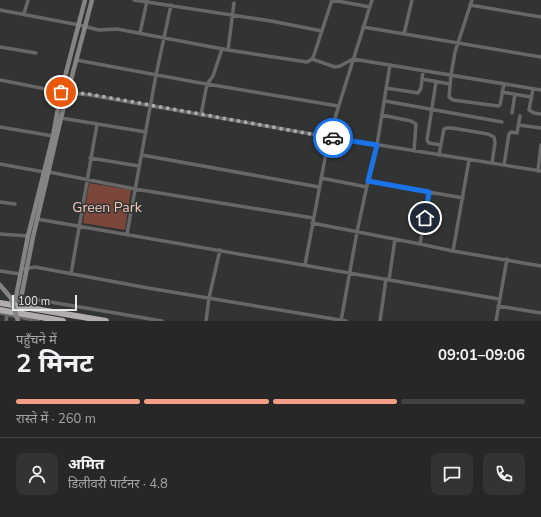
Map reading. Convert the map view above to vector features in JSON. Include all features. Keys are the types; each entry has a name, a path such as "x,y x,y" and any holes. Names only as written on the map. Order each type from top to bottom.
{"highway":[{"path":"0,303 106,321"},
{"path":"0,311 63,321"}],"street":[{"path":"24,14 28,0"},
{"path":"31,236 37,219 61,92 85,0"},
{"path":"17,306 21,297 31,236 46,172 92,0"},
{"path":"134,0 322,31"},
{"path":"0,10 102,30 117,29 222,49 307,62 312,59 332,0 370,7"},
{"path":"305,265 329,137 372,0"},
{"path":"404,34 412,0"},
{"path":"472,0 453,61 448,94 451,99 496,106 500,105 504,84"},
{"path":"140,33 147,1"},
{"path":"228,50 231,37 234,3"},
{"path":"470,5 541,17"},
{"path":"126,234 156,75 171,6"},
{"path":"364,27 541,56"},
{"path":"0,47 36,53"},
{"path":"201,115 208,84 213,76 222,49"},
{"path":"312,59 335,67 353,60 541,90"},
{"path":"76,60 338,106"},
{"path":"341,321 357,232 377,145 390,66"},
{"path":"386,88 416,93 420,91 423,71"},
{"path":"422,79 450,84"},
{"path":"0,80 61,92 89,94 329,137 539,171 541,145"},
{"path":"436,82 427,140 429,143 441,144"},
{"path":"533,89 529,110 541,114"},
{"path":"502,92 531,97"},
{"path":"512,113 515,94"},
{"path":"385,101 502,122"},
{"path":"382,115 411,121 416,124 414,151"},
{"path":"504,165 509,134 511,132 517,133 520,116"},
{"path":"61,118 146,132"},
{"path":"71,274 97,124"},
{"path":"519,125 541,128"},
{"path":"0,127 53,136"},
{"path":"439,155 443,132 447,128 491,135 494,137 495,143 492,163"},
{"path":"142,155 319,187"},
{"path":"90,158 139,166"},
{"path":"452,251 469,160"},
{"path":"0,164 135,189 313,218"},
{"path":"321,178 367,187"},
{"path":"368,181 463,198"},
{"path":"420,244 429,192"},
{"path":"0,202 15,204"},
{"path":"37,219 499,299"},
{"path":"312,223 452,251 541,266"},
{"path":"0,234 31,236"},
{"path":"380,321 394,239"},
{"path":"206,321 209,298 220,250"},
{"path":"496,321 507,260"},
{"path":"25,266 346,321"},
{"path":"6,321 16,314 20,274 25,266"},
{"path":"0,271 20,274"},
{"path":"0,285 11,298 18,321"},
{"path":"21,297 162,321"},
{"path":"498,306 541,313"},
{"path":"16,314 38,321"}],"green space":[{"name":"Green Park","path":"89,183 131,190 125,230 83,223"}],"way so far":[{"path":"61,92 89,94 333,138"}],"route":[{"path":"333,138 377,145 368,181 429,192 425,218"}]}
